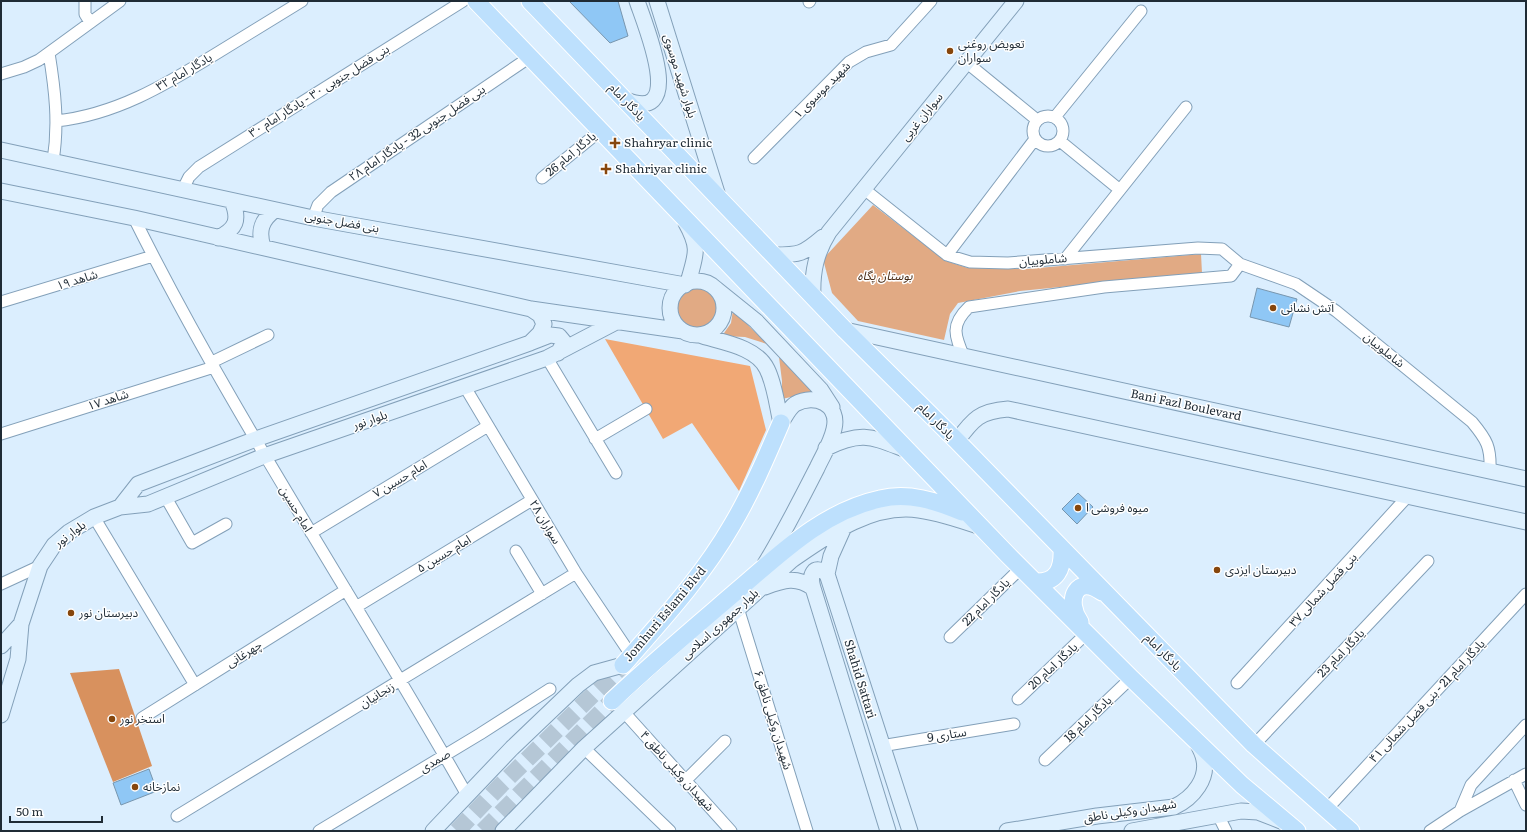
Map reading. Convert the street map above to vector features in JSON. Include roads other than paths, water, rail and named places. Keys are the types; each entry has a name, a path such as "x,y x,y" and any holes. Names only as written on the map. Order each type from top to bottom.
{"main road":[{"path":"476,1 683,219 1021,568 1197,742 1242,785 1293,828"},
{"name":"یادگار امام","path":"530,1 845,330 957,441 1254,745 1351,831"},
{"name":"بلوار شهید موسوی","path":"626,100 639,106 647,104 655,99 659,90 660,81 656,62 637,1"},
{"name":"بلوار شهید موسوی","path":"657,1 718,196"},
{"name":"سواران غربی","path":"829,232 1016,1"},
{"name":"بنی فضل جنوبی","path":"1,150 314,218 686,284"},
{"path":"1,191 134,218 531,309 683,331 699,335 743,349 754,355 765,365 772,382 781,423"},
{"path":"218,238 229,233 235,223 237,212 232,201"},
{"path":"263,248 260,237 261,226 266,216 275,210"},
{"path":"683,219 696,243 696,252 686,284"},
{"path":"774,255 797,255 802,253 829,232"},
{"path":"813,296 812,278 815,260 820,247 829,232"},
{"path":"683,331 674,321 670,307 672,298 678,290 686,284 700,281 715,288 756,321 821,390 829,401 833,410 835,421 829,442 783,534 762,569"},
{"path":"699,335 708,333 715,328 722,317 724,303 721,295 715,288"},
{"path":"530,343 540,333 544,324 540,315 531,309"},
{"name":"بلوار نور","path":"1,715 18,659 21,624 40,566 54,545 69,532 94,517 120,507 148,504 264,456 465,387 552,355 616,322"},
{"name":"Bani Fazl Boulevard","path":"845,330 1526,479"},
{"name":"بلوار نور","path":"120,507 138,484 256,439 530,343 545,336 559,336 564,342 552,355"},
{"path":"781,423 792,407 797,403 809,400 821,402 833,410"},
{"path":"957,441 967,427 978,416 991,410 1008,409 1526,522"},
{"name":"Jomhuri Eslami Blvd","path":"433,831 512,748 578,685 594,673 627,660 682,597 732,526 752,488 781,423"},
{"path":"829,442 860,436 880,440 909,451"},
{"name":"Jomhuri Eslami Blvd","path":"617,706 697,624 792,542 824,522 856,507 880,499 901,496 940,503 968,514"},
{"name":"بلوار جمهوری اسلامی","path":"503,831 584,748 617,706 738,608 792,560 821,540 844,527 867,517 890,510 918,510 946,515 981,527"},
{"name":"Shahid Sattari","path":"844,527 830,556 827,574 881,746 910,831"},
{"path":"1035,582 1045,582 1053,578 1062,562 1062,549"},
{"path":"813,588 810,580 811,575 816,571 822,570 827,574"},
{"path":"759,590 778,582 797,580 813,588"},
{"path":"1087,633 1074,614 1073,597 1081,587 1087,585 1094,586 1107,596"},
{"name":"Shahid Sattari","path":"813,588 888,831"},
{"name":"بلوار نور","path":"1,646 21,624"},
{"name":"شهیدان وکیلی ناطق","path":"1008,831 1097,816 1174,807 1184,802 1192,795 1203,778 1204,757 1197,742"},
{"name":"شهیدان وکیلی ناطق","path":"1132,831 1241,811 1258,812 1293,828"}],"street":[{"path":"85,1 85,14 90,22"},
{"path":"1,74 24,67 49,53 120,1"},
{"name":"یادگار امام ۳۲","path":"56,121 76,119 105,111 168,83 302,1"},
{"name":"بنی فضل جنوبی ۳۰ - یادگار امام ۳۰","path":"183,189 189,177 199,166 463,1"},
{"name":"شهید موسوی ۱","path":"754,158 849,62 866,52 891,45 931,1"},
{"path":"1055,116 1141,11"},
{"path":"49,53 54,85 57,135 53,161"},
{"name":"بنی فضل جنوبی 32 - یادگار امام ۲۸","path":"314,218 318,205 331,192 530,57"},
{"path":"966,62 1037,120"},
{"path":"1065,259 1186,107"},
{"path":"1045,116 1055,116 1062,123 1064,132 1060,141 1052,146 1042,145 1035,139 1033,129 1037,120 1045,116"},
{"name":"یادگار امام 26","path":"542,178 600,131"},
{"path":"947,255 1035,139"},
{"path":"1060,141 1120,190"},
{"name":"شاملوییان","path":"864,189 947,255 970,262 1000,263 1198,248 1222,249 1240,264 1296,284 1330,307 1472,422 1487,441 1491,455 1490,471"},
{"name":"امام حسین","path":"134,218 153,256 256,439 264,456 445,755 467,795"},
{"name":"شاهد ۱۹","path":"1,302 153,256"},
{"path":"964,357 955,335 960,314 969,306 1104,286 1231,276 1240,264"},
{"name":"شاهد ۱۷","path":"1,434 213,364 268,334"},
{"path":"552,355 595,439 616,473"},
{"name":"سواران ۲۸","path":"465,387 627,660"},
{"path":"595,439 646,410"},
{"name":"امام حسین ۷","path":"311,533 488,426"},
{"path":"165,496 192,543 226,524"},
{"name":"بنی فضل شمالی ۳۷","path":"1237,683 1408,496"},
{"name":"امام حسین ۵","path":"356,607 532,500"},
{"path":"94,517 194,685"},
{"path":"516,551 542,594"},
{"name":"یادگار امام 23","path":"1254,745 1428,561"},
{"path":"1,584 40,566"},
{"name":"یادگار امام 22","path":"950,637 1021,568"},
{"name":"زنجانیان","path":"177,816 576,573"},
{"name":"چهرغانی","path":"142,718 346,590"},
{"name":"یادگار امام 21 - بنی فضل شمالی ۴۱","path":"1327,809 1526,594"},
{"name":"شهیدان وکیلی ناطق ۶","path":"738,608 807,831"},
{"name":"یادگار امام 20","path":"1018,699 1087,633"},
{"name":"یادگار امام 18","path":"1045,760 1131,678"},
{"name":"صمدی","path":"319,831 445,755 550,689"},
{"name":"شهیدان وکیلی ناطق ۴","path":"617,706 731,831"},
{"name":"ستاری 9","path":"881,746 1014,724"},
{"path":"1460,811 1470,785 1526,725"},
{"path":"685,781 725,742"},
{"path":"584,748 670,831"},
{"path":"1430,831 1460,811 1526,774"},
{"path":"1514,780 1526,805"},
{"path":"1218,815 1226,831"}],"tunnel":[{"path":"457,831 501,785 623,665"},
{"path":"483,831 612,701"}],"place":[{"name":"تعویض روغنی سواران","path":"950,51"},
{"name":"Shahryar clinic","path":"615,143"},
{"name":"Shahriyar clinic","path":"606,169"},
{"name":"آتش نشانی","path":"1273,308"},
{"name":"میوه فروشی ا","path":"1078,508"},
{"name":"دبیرستان ایزدی","path":"1217,570"},
{"name":"دبیرستان نور","path":"71,613"},
{"name":"استخر نور","path":"112,719"},
{"name":"نمازخانه","path":"135,787"}],"park label":[{"name":"بوستان پگاه","path":"885,276"}]}
